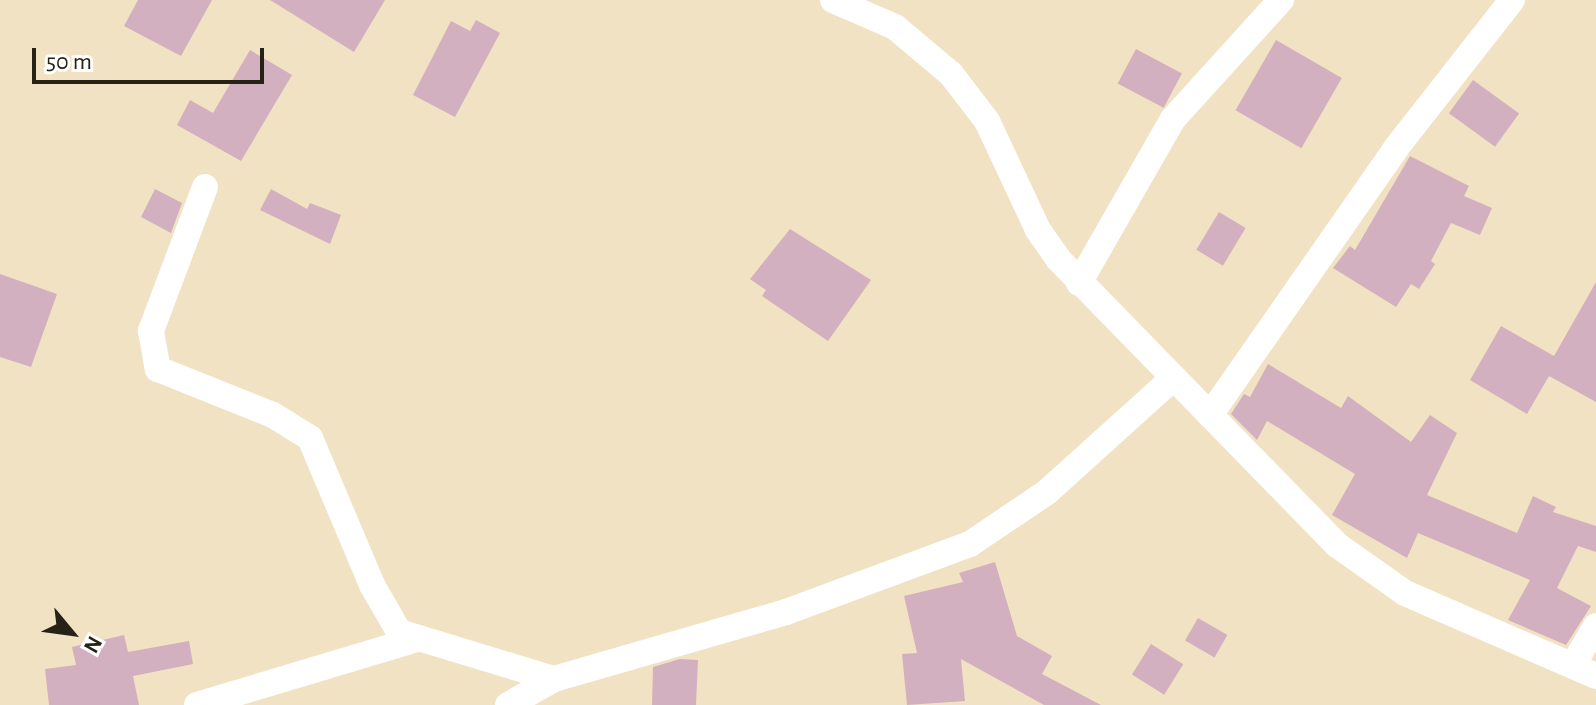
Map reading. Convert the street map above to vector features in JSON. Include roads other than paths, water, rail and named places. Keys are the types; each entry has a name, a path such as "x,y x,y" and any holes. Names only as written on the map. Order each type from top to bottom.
{"street":[{"path":"833,0 895,27 951,74 987,121 1038,230 1079,283 1337,545 1405,593 1585,669 1596,626"},
{"path":"1079,283 1173,119 1281,0"},
{"path":"1210,415 1396,148 1512,0"},
{"path":"205,187 151,331 158,369 283,419 310,438 372,585 399,632 414,640 554,679"},
{"path":"508,705 554,679 786,612 970,544 1047,492 1173,378"},
{"path":"197,705 414,640"}]}
